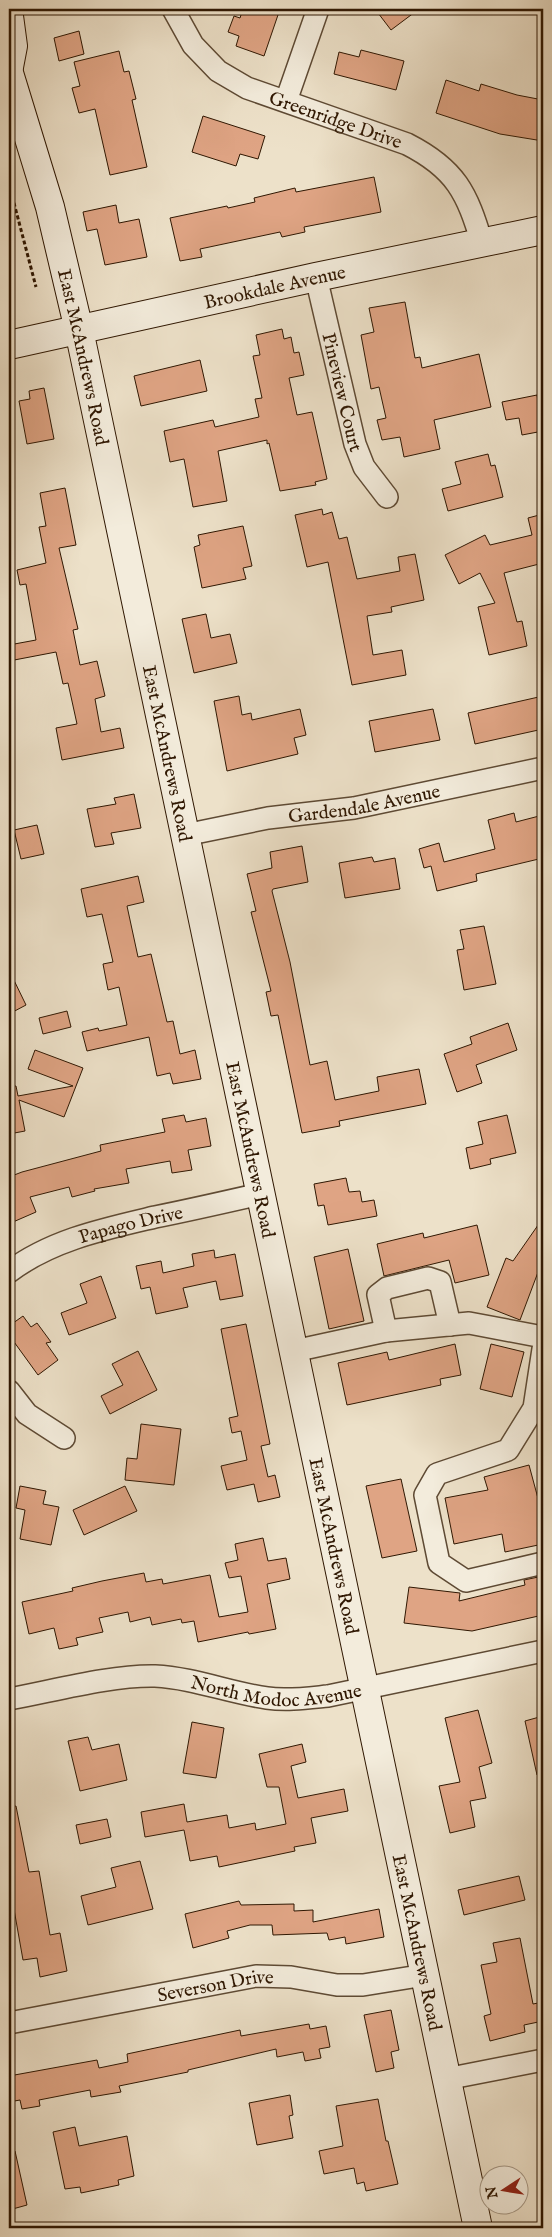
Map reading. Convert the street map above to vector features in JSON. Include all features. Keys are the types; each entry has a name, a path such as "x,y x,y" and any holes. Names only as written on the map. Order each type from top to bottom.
{"main road":[{"path":"9,16 13,46 9,67"},
{"name":"East McAndrews Road","path":"9,73 50,207 79,330 478,2228"},
{"name":"Brookdale Avenue","path":"9,345 316,277 543,230"}],"street":[{"name":"Greenridge Drive","path":"173,9 193,45 218,71 247,88 407,144 425,153 445,169 462,189 472,211 482,244"},
{"path":"286,101 318,9"},
{"name":"Pineview Court","path":"316,277 355,444 364,467 387,497"},
{"name":"Gardendale Avenue","path":"185,835 268,818 354,808 543,768"},
{"name":"Papago Drive","path":"9,1272 25,1260 61,1242 100,1230 260,1194"},
{"path":"386,1331 378,1295 387,1288 428,1278 440,1282 450,1325"},
{"path":"294,1351 386,1331 469,1323 543,1337"},
{"path":"543,1350 534,1408 508,1450 437,1474 425,1495 439,1563 466,1582 543,1564"},
{"path":"9,1391 27,1414 64,1438"},
{"name":"North Modoc Avenue","path":"9,1699 132,1677 184,1679 268,1698 328,1696 543,1651"},
{"name":"Severson Drive","path":"9,2024 256,1976 291,1977 337,1985 363,1985 425,1975"},
{"path":"446,2078 543,2060"}],"path":[{"path":"9,184 36,287"}],"building":[{"path":"243,9 280,9 264,56 236,46 239,36 228,32 234,16 240,18"},
{"path":"375,9 419,9 391,30"},
{"path":"79,31 84,54 59,61 54,38"},
{"path":"361,50 404,61 396,90 334,74 339,52 359,57"},
{"path":"119,51 124,72 129,71 136,99 132,100 147,167 110,175 95,109 79,113 72,88 80,86 74,62"},
{"path":"446,80 479,91 481,84 517,95 543,100 543,141 500,134 436,113"},
{"path":"203,116 265,136 258,159 240,154 236,166 192,152"},
{"path":"374,177 381,212 304,227 305,232 282,237 280,232 200,249 202,257 180,261 170,218 255,202 254,198 295,188 296,192"},
{"path":"116,205 119,223 139,219 147,257 105,265 97,229 87,231 83,212"},
{"path":"405,302 415,358 420,357 422,368 479,354 491,407 434,420 440,449 404,457 400,437 382,440 377,420 386,418 379,387 371,389 361,335 374,332 369,308"},
{"path":"282,329 284,339 291,337 294,353 299,352 304,375 289,378 297,415 312,412 327,479 315,482 316,485 280,491 267,440 218,451 227,501 193,507 184,459 170,462 164,431 213,420 215,427 259,417 255,399 262,398 253,356 260,355 256,335"},
{"path":"200,360 207,391 141,406 134,376"},
{"path":"44,388 54,439 27,444 19,401 30,399 29,391"},
{"path":"537,395 543,431 522,435 519,418 506,420 502,402"},
{"path":"488,454 491,466 495,465 503,497 448,511 442,489 461,484 455,462"},
{"path":"65,488 76,545 59,548 78,629 73,630 80,665 97,661 105,696 95,699 101,732 120,728 124,748 62,760 56,728 77,724 68,683 63,684 56,652 9,661 9,645 36,640 26,584 20,585 17,570 46,563 39,527 46,526 40,493"},
{"path":"322,509 323,515 332,512 339,539 347,537 357,579 400,571 398,557 415,554 424,600 391,607 392,612 367,616 373,655 402,650 406,675 352,685 328,562 307,567 295,515"},
{"path":"543,514 543,563 504,573 517,622 522,621 527,646 489,655 478,607 495,603 480,573 459,584 445,555 485,535 490,545 532,535 528,518"},
{"path":"243,526 252,566 243,568 246,579 202,588 194,547 200,545 198,535"},
{"path":"206,614 211,638 230,634 237,663 194,673 182,619"},
{"path":"239,696 242,715 251,713 252,720 300,709 306,735 294,738 298,754 227,771 214,701"},
{"path":"543,696 543,729 475,744 468,713"},
{"path":"433,709 440,740 375,752 369,721"},
{"path":"134,794 141,828 111,833 114,844 95,847 87,809 116,804 114,798"},
{"path":"514,813 516,822 543,815 543,858 476,874 477,881 437,891 431,866 424,868 419,849 439,843 444,862 495,849 488,820"},
{"path":"37,825 44,854 21,859 14,830"},
{"path":"302,846 308,882 273,889 272,891 290,962 310,1065 327,1061 335,1100 379,1091 377,1077 419,1069 426,1104 339,1121 340,1126 302,1133 278,1015 271,1016 266,992 271,991 251,912 256,911 247,874 272,868 270,852"},
{"path":"372,857 374,862 395,858 400,889 345,898 339,863"},
{"path":"138,876 144,902 127,906 138,957 151,954 167,1022 173,1021 180,1054 195,1050 201,1079 173,1084 170,1073 157,1076 149,1037 87,1051 82,1032 98,1028 99,1031 127,1025 119,987 108,990 103,964 113,962 102,914 87,917 81,889"},
{"path":"484,926 496,984 464,990 457,950 464,949 460,930"},
{"path":"9,970 26,1005 9,1014"},
{"path":"67,1011 71,1027 43,1034 39,1018"},
{"path":"508,1023 517,1050 476,1065 482,1083 457,1092 444,1054 472,1044 470,1037"},
{"path":"35,1050 83,1068 64,1117 19,1100 25,1131 9,1134 9,1086 16,1086 18,1096 73,1086 28,1069"},
{"path":"184,1115 186,1122 206,1118 211,1146 188,1150 192,1170 172,1173 170,1161 126,1169 129,1183 94,1189 95,1191 72,1197 69,1187 30,1197 36,1212 13,1222 9,1211 9,1177 101,1151 100,1145 165,1132 162,1119"},
{"path":"507,1115 516,1153 490,1159 491,1164 470,1169 466,1148 483,1144 478,1122"},
{"path":"346,1178 349,1192 360,1191 362,1202 374,1200 377,1216 328,1225 324,1205 318,1206 314,1184"},
{"path":"543,1218 543,1259 520,1320 487,1307 506,1258 513,1261"},
{"path":"477,1225 489,1275 455,1283 449,1260 384,1276 377,1244 423,1233 424,1238"},
{"path":"348,1249 364,1321 329,1329 314,1257"},
{"path":"214,1250 215,1258 235,1254 243,1296 220,1300 216,1281 183,1288 188,1307 156,1314 150,1287 141,1289 136,1266 161,1261 163,1273 194,1266 192,1254"},
{"path":"101,1276 116,1318 69,1335 61,1313 87,1303 80,1284"},
{"path":"23,1316 31,1327 37,1323 51,1342 46,1343 58,1360 38,1375 9,1335 9,1326"},
{"path":"246,1324 270,1444 261,1446 268,1477 275,1475 280,1497 258,1502 254,1484 227,1490 221,1466 247,1460 241,1431 232,1433 229,1418 238,1416 221,1329"},
{"path":"455,1344 461,1375 440,1379 441,1385 347,1405 338,1363 387,1352 389,1360"},
{"path":"491,1344 524,1352 512,1397 480,1389"},
{"path":"138,1351 157,1390 110,1414 101,1396 123,1385 112,1364"},
{"path":"141,1424 181,1429 174,1485 125,1480 127,1458 137,1459"},
{"path":"529,1465 543,1517 543,1544 505,1552 502,1534 454,1544 445,1498 488,1490 484,1477"},
{"path":"401,1479 417,1551 382,1558 366,1486"},
{"path":"20,1486 46,1491 43,1504 59,1507 51,1545 20,1539 25,1510 16,1508"},
{"path":"125,1486 137,1511 84,1535 73,1510"},
{"path":"263,1538 268,1561 286,1558 290,1579 267,1584 276,1629 249,1634 248,1632 198,1642 194,1621 182,1623 181,1619 152,1625 150,1617 130,1622 128,1612 99,1618 103,1632 76,1638 78,1645 59,1649 54,1628 29,1634 22,1602 73,1591 72,1588 144,1573 146,1582 162,1579 163,1584 210,1575 219,1617 248,1612 241,1576 229,1578 225,1563 238,1560 235,1544"},
{"path":"543,1576 543,1615 472,1631 404,1623 409,1587 460,1593 459,1601 525,1585 524,1580"},
{"path":"478,1710 492,1763 479,1767 486,1798 470,1801 475,1827 450,1833 439,1786 460,1782 445,1718"},
{"path":"543,1716 543,1774 537,1775 525,1721"},
{"path":"192,1722 224,1728 216,1778 183,1773"},
{"path":"88,1737 92,1750 119,1744 127,1780 80,1791 68,1741"},
{"path":"302,1744 306,1762 291,1766 298,1798 344,1789 348,1811 311,1818 316,1843 294,1847 295,1851 219,1867 217,1856 190,1861 184,1830 145,1837 141,1812 184,1804 187,1822 227,1815 229,1828 255,1823 256,1830 286,1824 279,1787 267,1787 259,1754"},
{"path":"16,1806 29,1872 39,1871 50,1935 60,1933 67,1971 40,1977 37,1958 23,1960 12,1898 9,1899 9,1807"},
{"path":"107,1819 111,1837 80,1844 76,1825"},
{"path":"140,1861 153,1909 88,1925 81,1896 116,1887 111,1868"},
{"path":"519,1876 525,1900 464,1915 458,1890"},
{"path":"239,1901 241,1905 294,1904 294,1911 313,1910 313,1922 379,1909 384,1937 346,1944 345,1937 329,1940 327,1933 273,1935 272,1925 250,1925 227,1931 229,1938 193,1948 185,1914"},
{"path":"520,1938 533,2004 543,2002 543,2021 524,2025 525,2032 490,2041 484,2016 491,2014 481,1965 497,1962 493,1943"},
{"path":"391,2010 399,2050 391,2052 394,2068 376,2072 364,2015"},
{"path":"309,2024 310,2029 326,2026 330,2047 319,2049 321,2058 305,2061 303,2052 277,2057 276,2049 188,2070 188,2072 119,2086 121,2092 91,2097 90,2090 39,2100 40,2106 22,2109 20,2100 9,2102 9,2076 97,2060 99,2068 128,2062 127,2054 240,2030 241,2036"},
{"path":"290,2095 293,2115 289,2116 293,2138 257,2145 249,2103"},
{"path":"378,2099 386,2141 388,2141 398,2184 366,2191 364,2182 357,2184 354,2168 324,2174 319,2151 343,2146 336,2106"},
{"path":"75,2127 79,2146 127,2136 134,2176 118,2180 119,2185 81,2193 80,2187 65,2189 53,2132"},
{"path":"15,2151 27,2205 9,2210 9,2152"}]}
